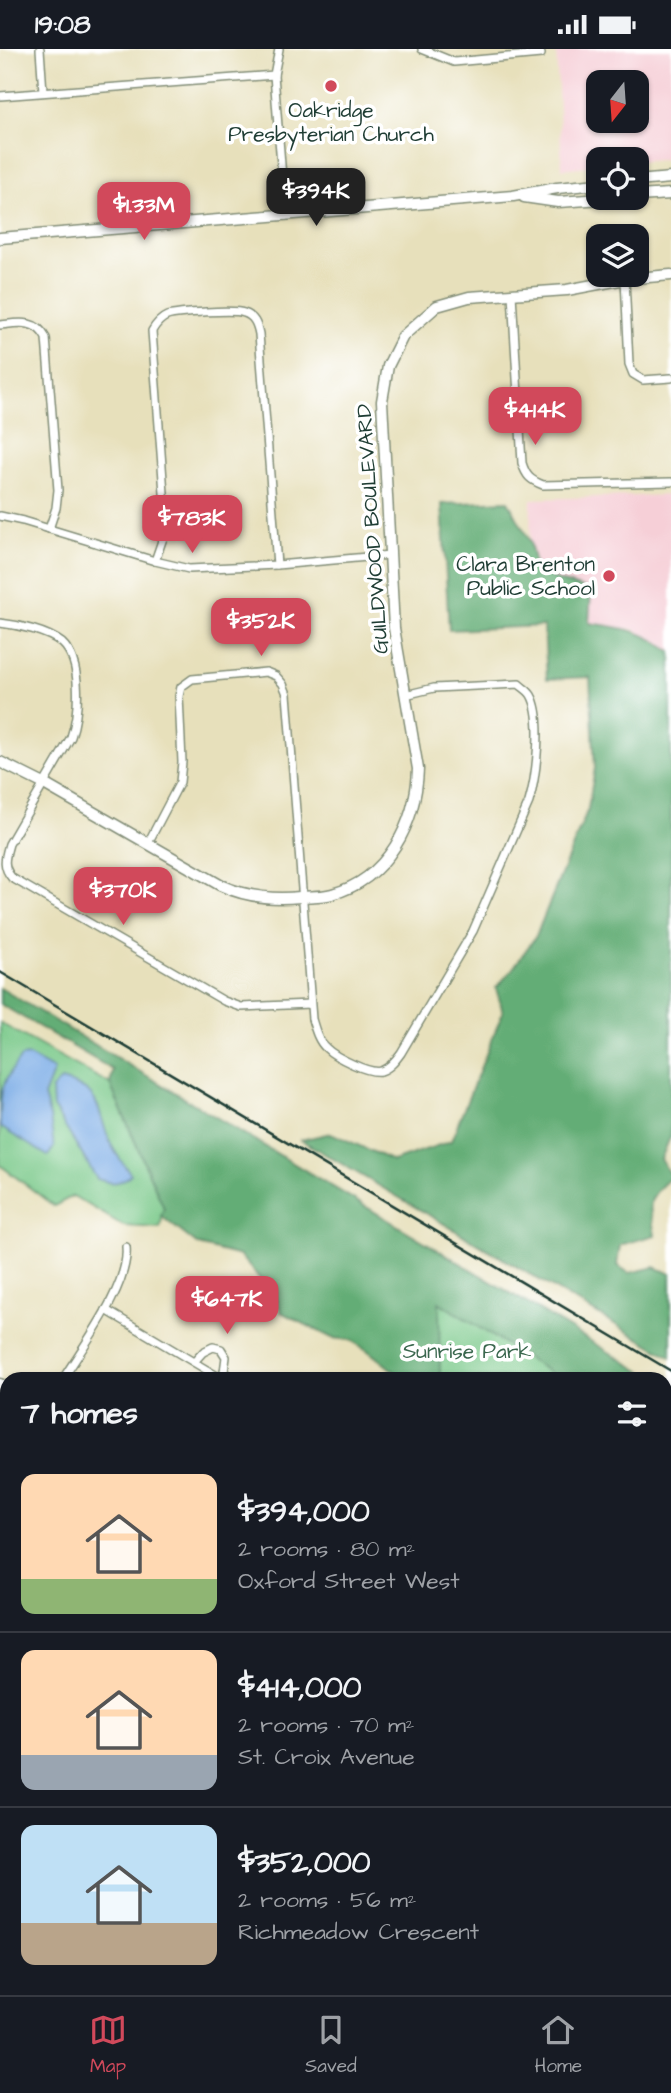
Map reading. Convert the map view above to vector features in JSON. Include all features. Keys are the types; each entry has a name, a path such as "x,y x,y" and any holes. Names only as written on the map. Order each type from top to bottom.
{"street":[{"path":"40,49 43,92"},
{"path":"279,49 274,75 285,216"},
{"path":"422,49 454,62 493,53 541,54"},
{"path":"0,96 274,75"},
{"path":"649,180 671,179"},
{"path":"0,238 513,196 586,185"},
{"path":"649,195 671,194"},
{"path":"513,196 558,202 586,200"},
{"name":"GUILDWOOD BOULEVARD","path":"649,277 671,275"},
{"name":"GUILDWOOD BOULEVARD","path":"0,762 233,891 248,896 272,898 330,895 368,878 384,864 410,816 417,790 418,769 394,628 382,401 388,366 403,336 437,306 469,297 586,286"},
{"path":"625,287 629,364 633,374 643,380 671,378"},
{"path":"512,294 522,463 525,474 531,481 543,485 671,482"},
{"path":"155,562 166,520 152,331 158,322 171,315 236,311 251,317 257,324 259,334 277,565"},
{"path":"0,325 29,323 39,328 46,338 58,490 56,508 48,529"},
{"path":"0,516 155,562 189,569 277,565 390,555"},
{"path":"0,622 46,634 61,643 69,652 76,681 77,719 71,737 9,844 4,859 5,870 12,878 224,1001 241,1007 310,1004"},
{"path":"148,843 180,782 181,687 192,679 266,672 276,676 283,684 286,694 310,1004 318,1036 326,1048 372,1072 383,1070 393,1064 473,931 529,802 538,758 535,703 529,691 519,684 434,688 405,695"},
{"path":"67,1372 106,1310 128,1261 126,1247"},
{"path":"106,1310 210,1372"},
{"path":"194,1362 212,1347 221,1349 226,1357 223,1372"}],"shaded area":[{"path":"556,49 671,49 671,159 649,161 649,147 586,147 586,166 562,169"},
{"name":"Clara Brenton Public School","path":"671,495 671,652 657,641 633,629 589,623 591,590 559,581 536,570 530,542 531,499"}],"green space":[{"path":"508,501 530,542 536,570 559,581 591,590 589,623 642,634 671,652 671,1135 661,1159 671,1177 657,1191 651,1203 655,1235 620,1245 617,1265 629,1273 655,1267 671,1274 671,1357 301,1140 331,1133 393,1161 451,1141 503,1012 496,988 536,936 588,809 595,768 590,677 547,679 544,626 449,630 442,504"},
{"path":"0,988 642,1372 549,1372 439,1302 440,1372 395,1372 350,1340 332,1338 281,1312 276,1297 240,1256 198,1245 161,1216 164,1208 110,1084 113,1070 0,1004"},
{"path":"0,1023 110,1084 164,1208 160,1228 124,1226 73,1196 54,1206 0,1165"},
{"name":"Sunrise Park","path":"438,1302 553,1372 440,1372"}],"water":[{"path":"29,1056 54,1070 44,1096 54,1147 48,1156 0,1127 1,1096 5,1082 21,1057"},
{"path":"61,1080 86,1090 97,1104 112,1146 131,1174 127,1178 115,1183 97,1179 53,1107 52,1089"}],"railway":[{"path":"0,972 671,1371"}],"place":[{"name":"Oakridge Presbyterian Church","path":"331,86"},
{"name":"Clara Brenton Public School","path":"609,576"}]}
